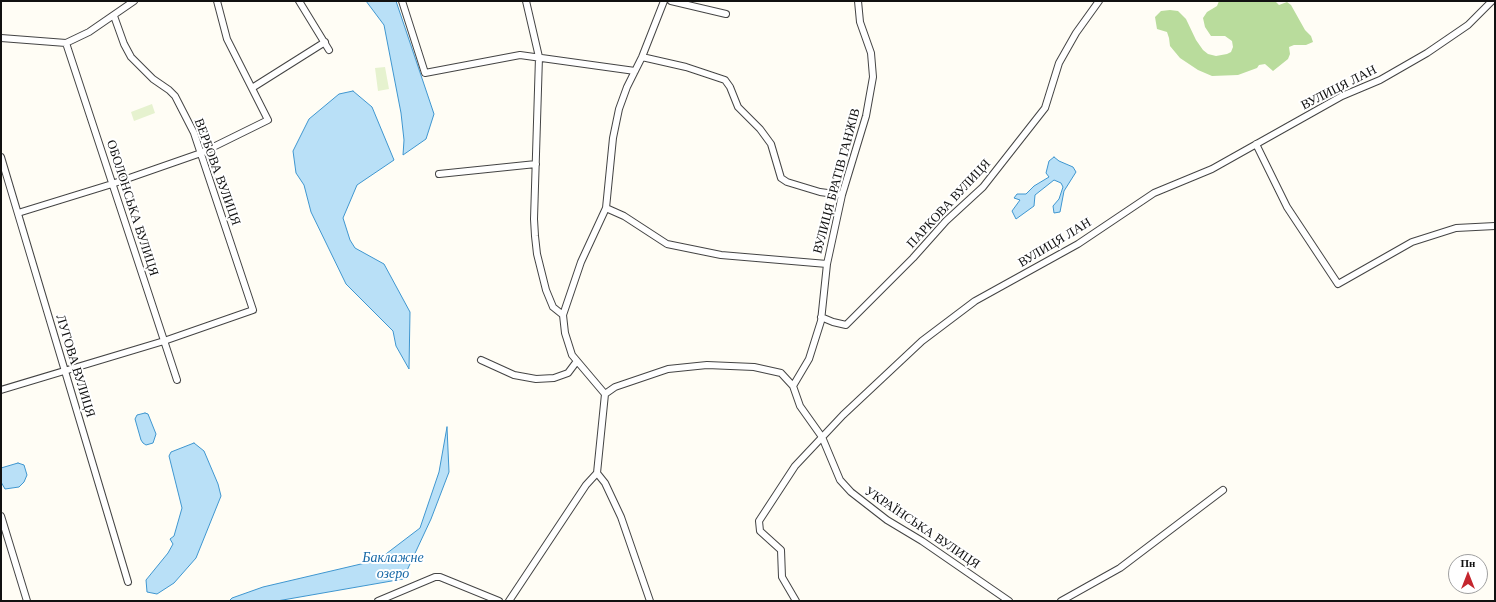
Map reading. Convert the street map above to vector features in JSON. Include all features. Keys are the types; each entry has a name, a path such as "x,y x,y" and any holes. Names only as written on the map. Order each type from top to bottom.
{"street":[{"path":"1,38 66,43 89,32 134,1"},
{"path":"18,213 112,184 201,153 268,120 227,39 217,1"},
{"path":"299,1 329,50"},
{"path":"402,1 424,73 520,55 635,71"},
{"path":"526,1 539,57 534,219 537,254 546,290 553,307 563,315"},
{"path":"510,601 586,486 598,473 605,394 572,355 568,344 563,315 581,262 606,208 612,138 619,109 627,87 642,57 664,1"},
{"path":"671,1 726,14"},
{"name":"ВУЛИЦЯ БРАТІВ ГАНЖІВ","path":"793,386 809,359 821,317 827,264 842,195 866,116 873,76 871,53 860,22 858,1"},
{"name":"ПАРКОВА ВУЛИЦЯ","path":"821,317 846,325 913,258 946,221 983,187 1045,108 1059,63 1076,33 1099,1"},
{"name":"ВУЛИЦЯ ЛАН","path":"796,601 782,577 781,550 760,531 759,521 795,466 843,415 922,342 975,301 1078,244 1154,193 1212,169 1342,96 1380,80 1428,53 1468,25 1492,1"},
{"name":"ВЕРБОВА ВУЛИЦЯ","path":"114,16 124,44 131,57 153,79 175,96 194,133 253,310 164,340"},
{"path":"252,88 325,42"},
{"name":"ОБОЛОНСЬКА ВУЛИЦЯ","path":"66,43 177,380"},
{"path":"642,57 686,67 725,80 730,87 738,107 760,129 771,144 781,178 787,182 820,192 842,195"},
{"path":"1256,144 1287,207 1338,284 1412,242 1456,228 1495,226"},
{"name":"ЛУГОВА ВУЛИЦЯ","path":"1,157 128,582"},
{"path":"439,174 536,164"},
{"path":"606,208 624,216 667,244 721,256 827,264"},
{"path":"1,390 164,340"},
{"path":"481,360 514,376 536,379 554,378 568,372 577,361"},
{"name":"УКРАЇНСЬКА ВУЛИЦЯ","path":"605,394 615,388 668,369 707,365 754,367 781,373 793,386 800,406 822,438 840,480 851,492 886,520 922,541 1009,601"},
{"path":"598,473 605,482 620,517 650,601"},
{"path":"1060,601 1120,568 1223,490"},
{"path":"1,516 27,601"},
{"path":"378,601 436,577 440,577 498,601"}],"green space":[{"path":"1219,1 1275,1 1279,5 1287,2 1291,5 1305,30 1311,36 1313,42 1306,45 1294,45 1289,47 1290,54 1288,59 1273,71 1265,64 1259,65 1257,68 1238,75 1212,76 1198,70 1180,58 1170,46 1167,32 1157,29 1155,17 1161,11 1178,11 1186,19 1196,40 1203,50 1208,54 1216,56 1227,54 1231,52 1233,47 1232,41 1225,36 1211,36 1205,27 1203,18 1207,12 1217,6"},
{"path":"385,67 389,89 378,91 375,68"},
{"path":"152,104 155,113 134,121 131,112"}],"water":[{"path":"366,1 396,1 434,114 426,139 403,155 404,140 401,113 384,25"},
{"path":"353,91 372,107 394,160 357,185 343,218 350,240 355,248 384,264 410,312 409,369 396,346 393,331 346,284 311,212 304,185 296,173 293,151 309,119 339,94"},
{"path":"1054,157 1059,161 1073,167 1076,172 1064,191 1060,212 1054,213 1053,206 1059,199 1063,187 1061,183 1054,180 1035,195 1034,206 1016,219 1012,211 1020,200 1014,198 1017,194 1026,194 1034,186 1049,177 1046,173 1049,161"},
{"path":"145,413 148,414 156,434 153,443 146,445 141,440 135,419 137,415"},
{"name":"Баклажне озеро","path":"447,427 449,472 431,519 403,579 277,601 229,601 232,598 263,587 378,560 420,528 439,472"},
{"path":"194,443 204,451 218,484 221,496 196,558 174,583 157,594 147,592 146,580 168,553 173,544 170,539 174,536 182,508 169,456 171,452"},
{"path":"18,463 24,465 27,475 24,482 19,487 5,489 1,482 1,468"}]}
